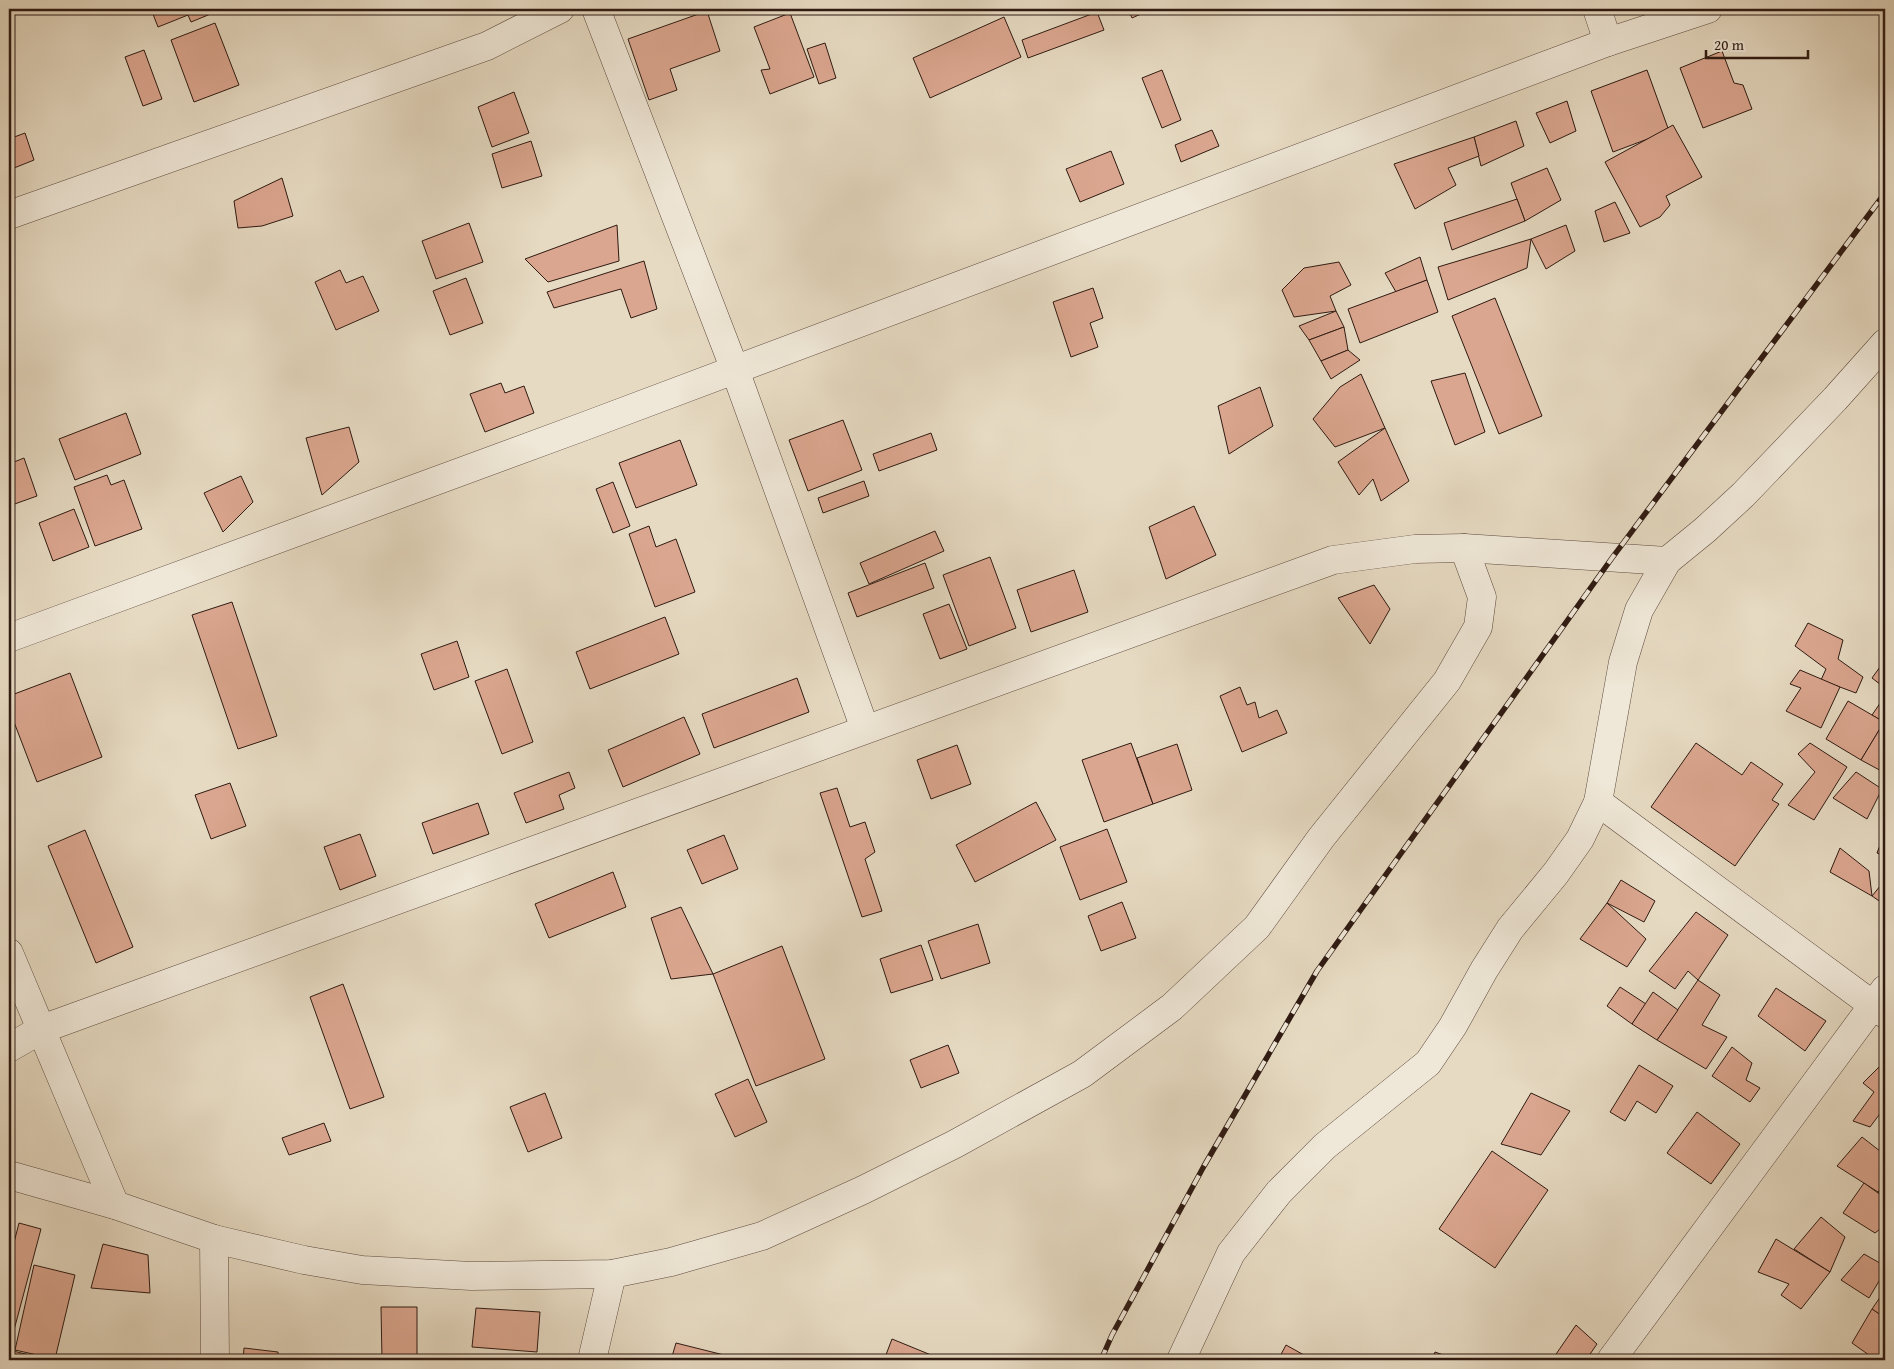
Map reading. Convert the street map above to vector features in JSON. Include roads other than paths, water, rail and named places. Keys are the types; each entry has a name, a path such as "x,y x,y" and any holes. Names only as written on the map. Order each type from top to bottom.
{"street":[{"path":"9,215 487,46 560,9"},
{"path":"596,9 735,370 865,729"},
{"path":"1597,9 1608,42"},
{"path":"9,638 735,370 1608,42 1708,9"},
{"path":"1181,1360 1231,1253 1279,1192 1325,1146 1428,1063 1453,1026 1510,928 1556,873 1580,839 1598,802 1623,662 1639,610 1666,561 1705,530 1743,495 1885,343"},
{"path":"9,1048 42,1029 1333,560 1415,549 1464,548 1666,561"},
{"path":"9,1175 115,1205 214,1239 304,1260 362,1270 471,1276 612,1274 671,1262 762,1236 863,1190 955,1144 1082,1074 1172,1008 1257,927 1322,838 1447,681 1478,627 1482,596 1464,548"},
{"path":"1598,802 1881,1003 1611,1360"},
{"path":"9,953 115,1205"},
{"path":"214,1239 215,1360"},
{"path":"592,1360 612,1274"}],"railway":[{"path":"1101,1360 1112,1335 1204,1166 1317,971 1612,558 1885,193"}]}
